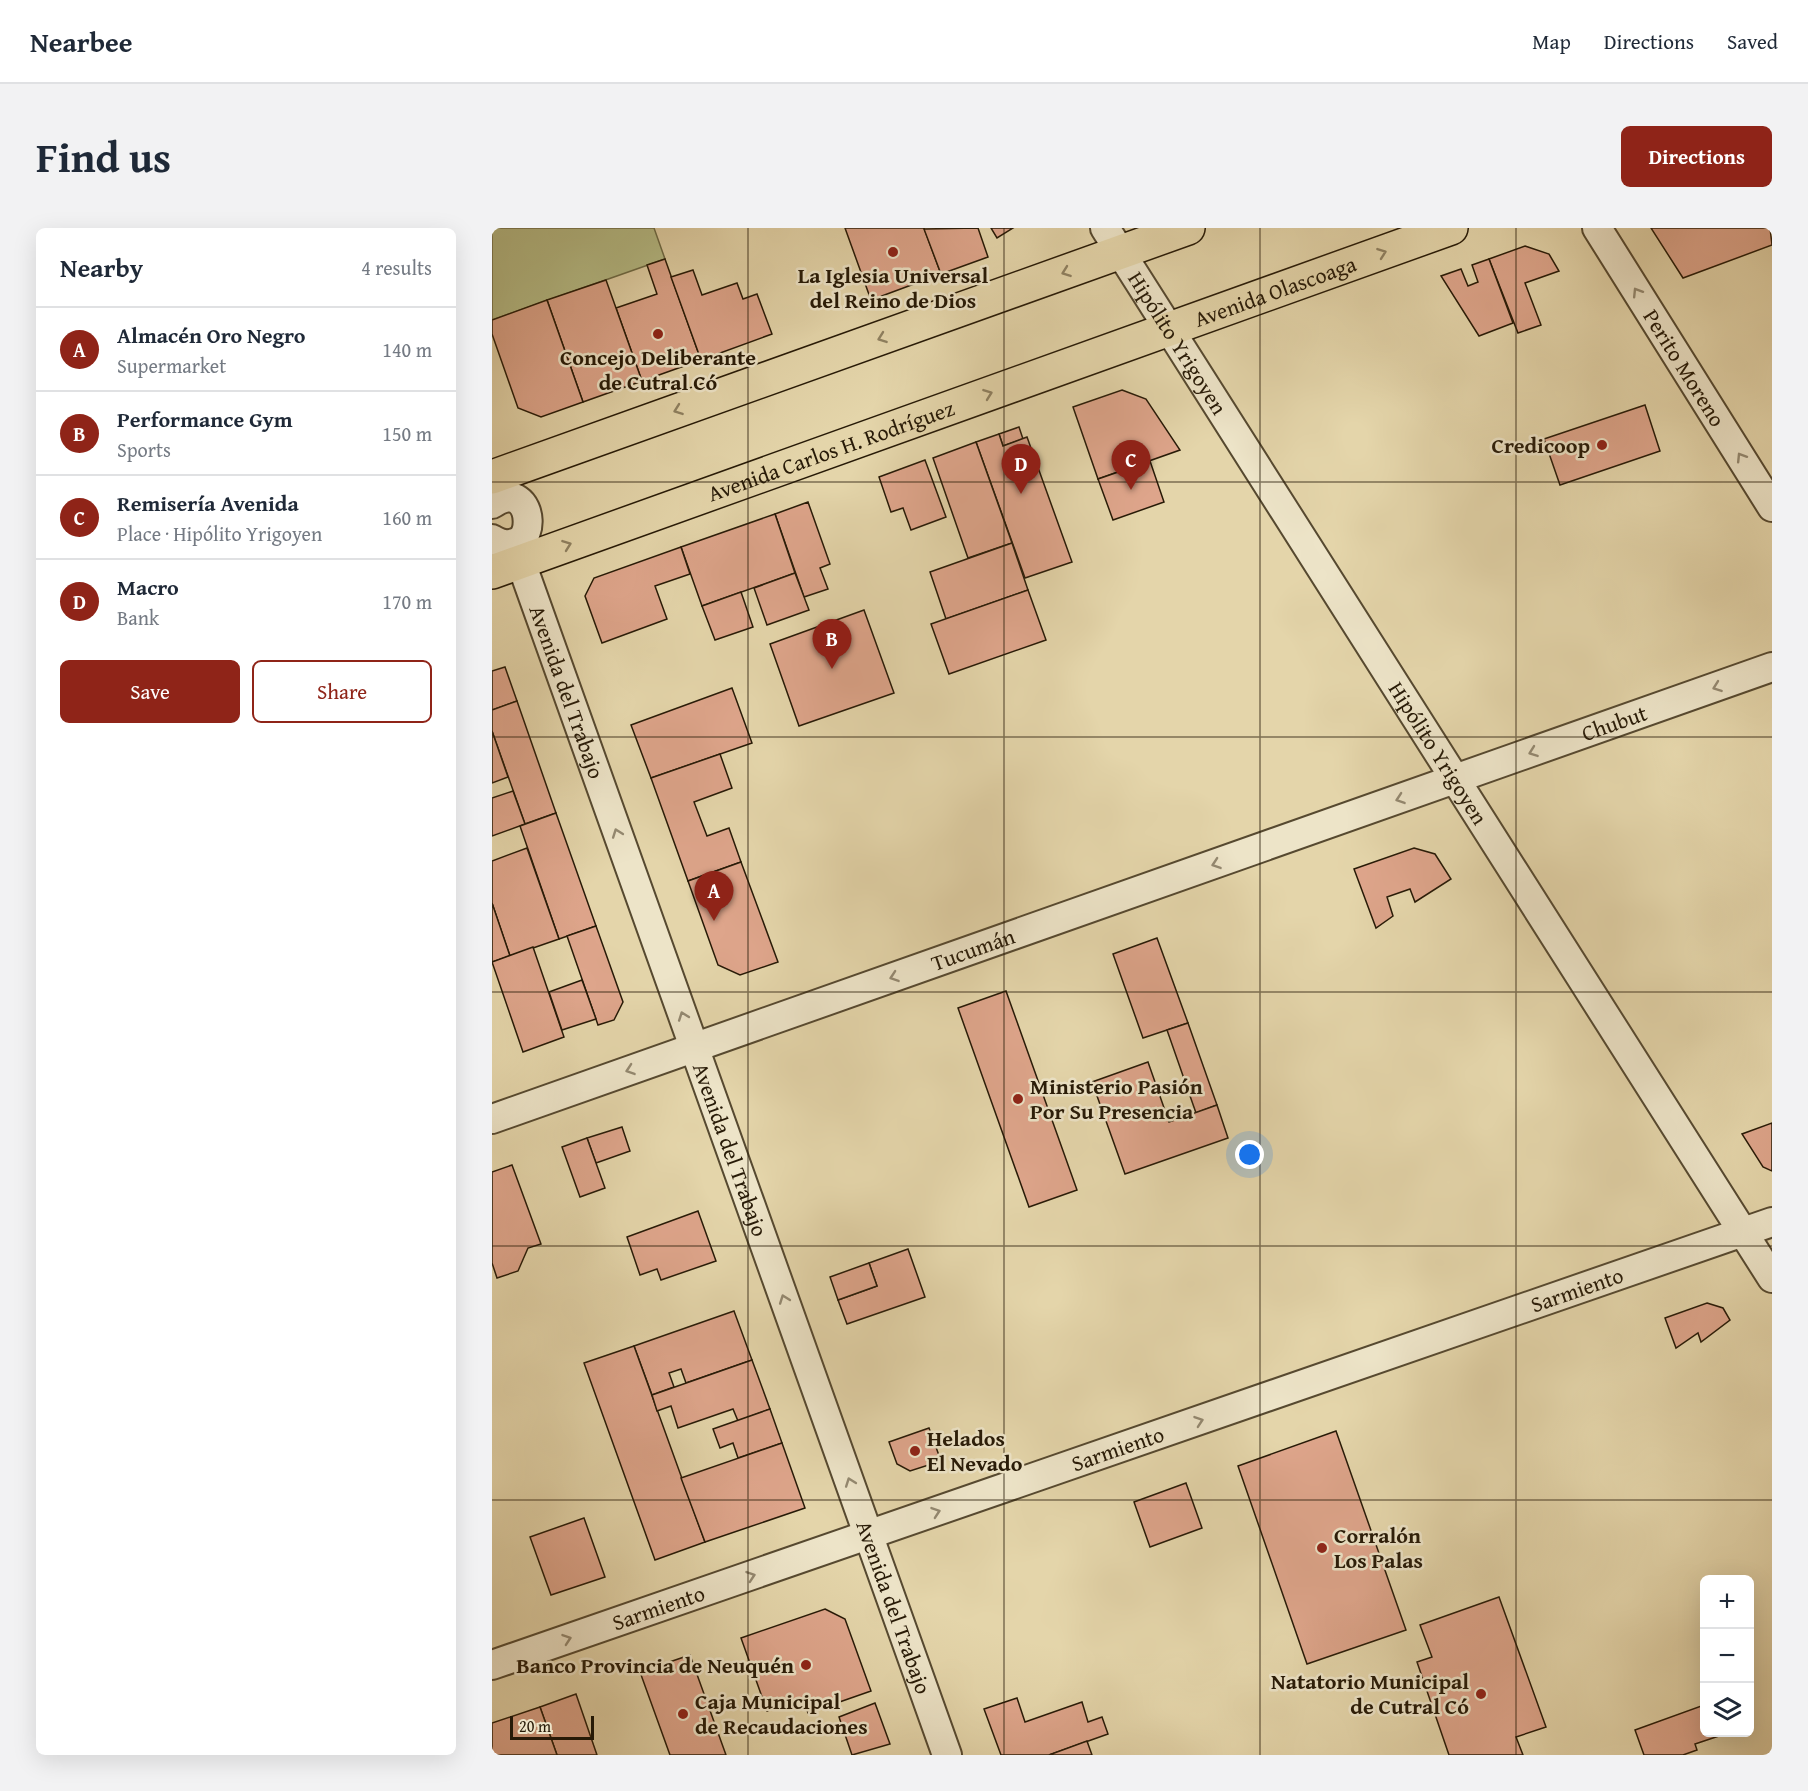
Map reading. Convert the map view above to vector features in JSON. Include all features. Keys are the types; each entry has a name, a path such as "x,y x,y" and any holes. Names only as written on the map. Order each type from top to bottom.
{"main road":[{"path":"494,490 1113,240 1188,228"},
{"name":"Avenida Olascoaga","path":"1169,329 1451,228"},
{"name":"Avenida Carlos H. Rodríguez","path":"505,554 1169,329"}],"street":[{"name":"Perito Moreno","path":"1597,228 1772,507"},
{"name":"Hipólito Yrigoyen","path":"1113,240 1772,1278"},
{"path":"494,490 518,501 528,513 529,524 526,533 505,554"},
{"name":"Avenida del Trabajo","path":"505,554 694,1047 947,1755"},
{"name":"Chubut","path":"1455,780 1772,668"},
{"name":"Tucumán","path":"492,1119 1455,780"},
{"name":"Sarmiento","path":"492,1665 1772,1222"}],"green space":[{"path":"492,228 654,228 665,259 492,320"}],"building":[{"name":"La Iglesia Universal del Reino de Dios","path":"845,228 924,228 941,274 871,300"},
{"path":"978,228 988,257 941,274 924,229"},
{"path":"991,228 1013,228 997,238"},
{"path":"1651,228 1770,228 1772,245 1683,278"},
{"path":"1525,246 1549,254 1559,271 1525,283 1541,325 1518,333 1489,259"},
{"name":"Concejo Deliberante de Cutral Có","path":"665,259 701,360 642,381 616,308 657,294 647,265"},
{"path":"1489,259 1513,323 1479,336 1441,276 1461,269 1468,286 1478,282 1472,265"},
{"path":"693,270 702,295 737,283 743,299 757,294 772,334 701,360 671,277"},
{"path":"606,280 642,381 583,402 547,300"},
{"path":"547,300 583,402 541,417 518,408 492,334 492,320"},
{"path":"1122,390 1146,399 1180,450 1098,479 1073,407"},
{"name":"Credicoop","path":"1645,405 1660,451 1560,485 1544,439"},
{"path":"1019,427 1023,439 1003,446 999,434"},
{"path":"999,434 1003,446 1027,437 1072,562 1025,578 976,442"},
{"path":"976,442 1012,543 968,558 933,458"},
{"path":"925,460 946,517 911,530 903,508 891,512 879,477"},
{"path":"1150,461 1164,502 1113,520 1098,479"},
{"path":"808,502 830,564 820,568 828,589 804,597 775,514"},
{"path":"775,514 795,573 702,606 681,547"},
{"path":"1012,543 1028,590 946,619 930,572"},
{"path":"681,547 690,574 655,586 667,619 602,643 585,596 594,578"},
{"path":"795,573 809,610 767,625 754,588"},
{"path":"1028,590 1046,640 949,674 931,624"},
{"path":"741,592 753,627 715,640 702,606"},
{"path":"864,610 894,693 799,726 770,644"},
{"path":"505,667 517,701 492,710 492,671"},
{"path":"732,688 752,743 651,778 631,725"},
{"path":"517,701 556,813 525,824 492,731 492,710"},
{"path":"492,731 508,777 492,783"},
{"path":"720,754 732,788 694,802 707,836 729,828 741,862 688,881 651,778"},
{"path":"513,791 525,824 492,836 492,798"},
{"path":"556,813 596,926 559,939 520,826"},
{"path":"527,848 559,939 510,956 492,903 492,861"},
{"path":"1414,848 1435,854 1451,879 1415,902 1410,889 1387,897 1393,916 1376,928 1354,869"},
{"path":"741,862 778,962 740,975 718,965 688,881"},
{"path":"492,903 510,956 492,962"},
{"path":"596,926 623,1002 614,1020 598,1025 567,936"},
{"path":"1157,938 1188,1023 1143,1038 1113,954"},
{"path":"533,947 564,1037 523,1052 492,962"},
{"path":"582,980 596,1019 562,1030 549,992"},
{"name":"Ministerio Pasión Por Su Presencia","path":"1006,991 1077,1190 1029,1207 958,1008"},
{"path":"1188,1023 1217,1105 1196,1113 1167,1030"},
{"path":"1148,1062 1169,1122 1217,1105 1228,1138 1125,1174 1092,1082"},
{"path":"1772,1123 1772,1171 1763,1167 1742,1134"},
{"path":"622,1127 630,1151 596,1163 587,1138"},
{"path":"587,1138 605,1188 580,1197 562,1147"},
{"path":"512,1165 541,1244 528,1248 518,1271 497,1278 492,1263 492,1172"},
{"path":"698,1211 716,1261 661,1280 657,1269 640,1275 627,1237"},
{"path":"908,1249 925,1297 847,1324 838,1300 877,1286 869,1263"},
{"path":"869,1263 877,1286 838,1300 830,1277"},
{"path":"1707,1303 1723,1308 1730,1320 1701,1342 1698,1333 1676,1348 1665,1318"},
{"path":"734,1311 752,1360 686,1383 681,1369 669,1373 674,1387 652,1395 634,1346"},
{"path":"634,1346 705,1542 655,1560 584,1363"},
{"path":"752,1360 770,1409 738,1421 733,1409 678,1428 671,1406 657,1411 652,1395"},
{"path":"770,1409 782,1443 738,1458 733,1443 720,1448 713,1429"},
{"name":"Helados El Nevado","path":"929,1428 941,1461 910,1471 897,1464 889,1442"},
{"name":"Corralón Los Palas","path":"1336,1431 1406,1630 1307,1664 1238,1466"},
{"path":"782,1443 805,1508 705,1542 681,1478"},
{"path":"1186,1483 1202,1528 1150,1547 1134,1502"},
{"path":"584,1518 605,1577 551,1595 530,1537"},
{"name":"Natatorio Municipal de Cutral Có","path":"1499,1597 1546,1727 1516,1737 1523,1755 1449,1755 1417,1662 1432,1657 1420,1625"},
{"name":"Banco Provincia de Neuquén","path":"825,1609 845,1619 871,1691 808,1713 803,1699 767,1711 741,1638"},
{"name":"Caja Municipal de Recaudaciones","path":"690,1655 726,1755 670,1755 640,1672"},
{"path":"576,1694 597,1755 557,1755 540,1707"},
{"path":"1017,1698 1025,1722 1082,1702 1088,1722 1102,1717 1108,1734 1049,1755 1001,1755 984,1709"},
{"path":"875,1703 890,1744 852,1755 839,1717"},
{"path":"1700,1706 1700,1737 1716,1737 1695,1744 1697,1750 1683,1755 1644,1755 1635,1730"},
{"path":"540,1707 557,1755 492,1755 492,1723"},
{"path":"1087,1741 1092,1755 1049,1755"}],"place":[{"name":"La Iglesia Universal del Reino de Dios","path":"893,252"},
{"name":"Concejo Deliberante de Cutral Có","path":"658,334"},
{"name":"Credicoop","path":"1602,445"},
{"name":"Remisería Avenida","path":"1131,490"},
{"name":"Macro","path":"1021,494"},
{"name":"Performance Gym","path":"832,669"},
{"name":"Almacén Oro Negro","path":"714,921"},
{"name":"Ministerio Pasión Por Su Presencia","path":"1018,1099"},
{"name":"Helados El Nevado","path":"915,1451"},
{"name":"Corralón Los Palas","path":"1322,1548"},
{"name":"Banco Provincia de Neuquén","path":"806,1665"},
{"name":"Natatorio Municipal de Cutral Có","path":"1481,1694"},
{"name":"Caja Municipal de Recaudaciones","path":"683,1714"}]}
